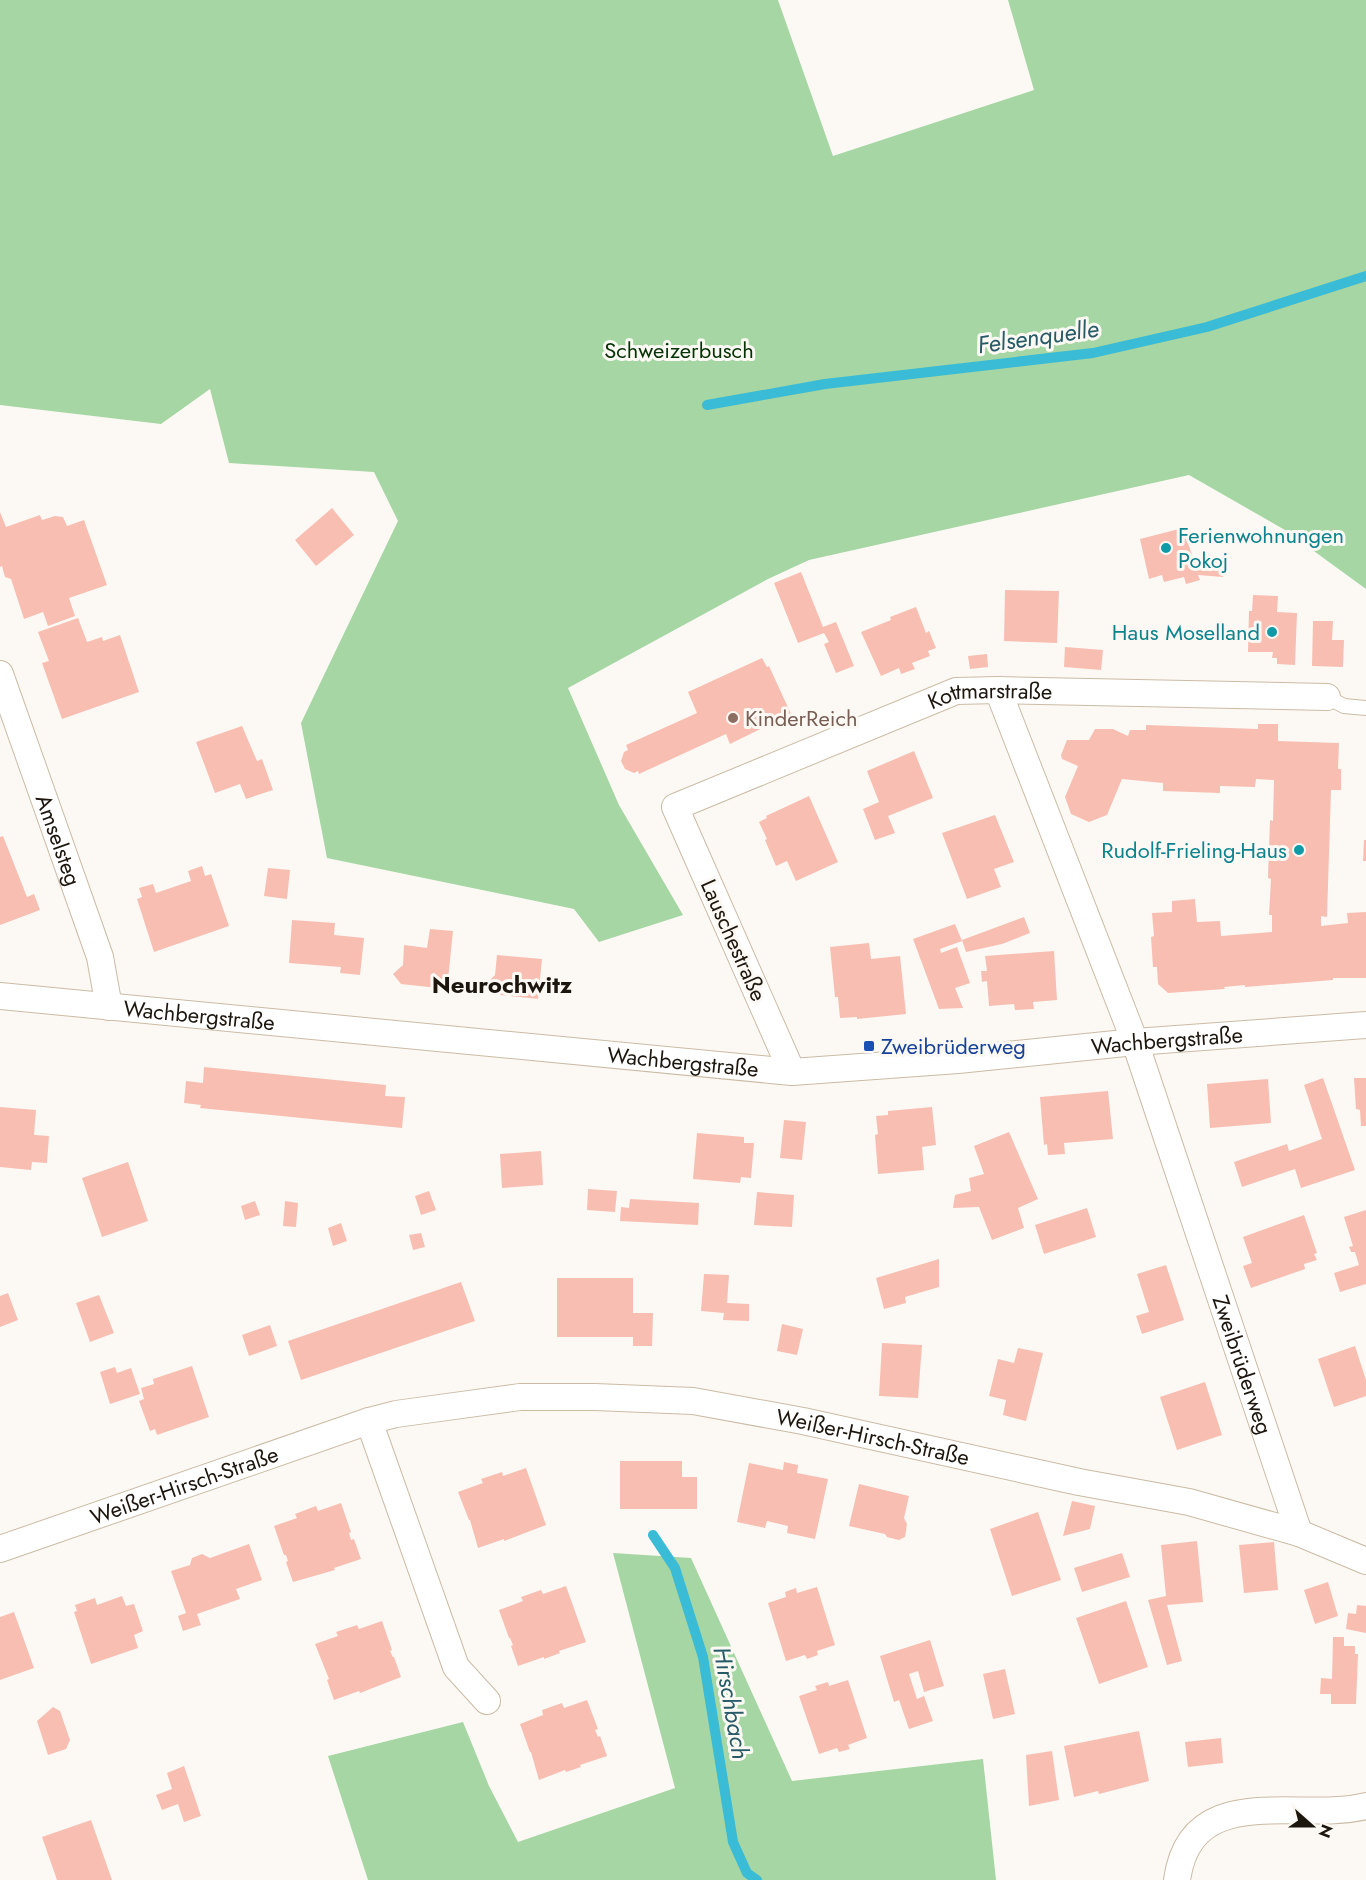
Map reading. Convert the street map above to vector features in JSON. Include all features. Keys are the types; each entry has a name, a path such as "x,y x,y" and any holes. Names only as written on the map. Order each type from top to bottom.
{"street":[{"name":"Amselsteg","path":"0,674 100,957 109,1007"},
{"name":"Zweibrüderweg","path":"998,690 1135,1042 1299,1533"},
{"name":"Kottmarstraße","path":"675,807 956,691 1327,697"},
{"name":"Lauschestraße","path":"675,807 792,1072"},
{"name":"Wachbergstraße","path":"0,996 792,1072 958,1060 1135,1042 1366,1025"},
{"name":"Weißer-Hirsch-Straße","path":"0,1550 369,1421 396,1414 520,1397 595,1397 693,1401 803,1421 1079,1482 1189,1502 1299,1533 1366,1561"},
{"path":"369,1421 456,1667 487,1701"},
{"path":"1177,1880 1179,1864 1190,1841 1202,1828 1224,1816 1252,1810 1327,1810 1366,1806"}],"lane":[{"path":"1327,697 1344,706 1366,708"}],"green space":[{"name":"Schweizerbusch","path":"0,0 778,0 833,156 1034,90 1008,0 1366,0 1366,589 1285,530 1189,475 809,560 768,579 568,688 619,805 683,915 599,942 574,909 327,858 301,723 398,521 374,472 229,463 210,389 161,424 0,405"},
{"path":"613,1553 691,1558 792,1781 983,1759 996,1880 368,1880 328,1756 463,1722 489,1786 518,1842 675,1788"}],"building":[{"path":"332,508 354,535 316,566 295,540"},
{"path":"0,512 6,527 40,515 42,520 55,516 63,517 67,526 84,520 107,585 69,598 75,616 48,626 43,612 24,619 11,579 5,577 2,566 0,567"},
{"name":"Ferienwohnungen Pokoj","path":"1183,528 1193,558 1225,563 1223,577 1198,575 1200,580 1186,584 1184,577 1164,582 1162,575 1149,579 1140,539"},
{"path":"801,572 823,627 836,622 854,666 836,673 824,644 829,642 824,633 798,643 774,583"},
{"path":"1005,590 1059,591 1057,643 1004,641"},
{"name":"Haus Moselland","path":"1253,595 1278,596 1277,612 1297,613 1295,665 1277,664 1277,658 1272,658 1273,652 1248,652 1249,611 1252,611"},
{"path":"916,607 926,633 929,631 936,648 928,651 930,656 912,663 915,669 901,674 899,668 881,676 861,632"},
{"path":"78,618 87,642 102,637 103,641 120,635 139,692 62,719 42,663 49,661 38,632"},
{"path":"1313,621 1333,621 1332,640 1344,640 1343,667 1312,666"},
{"path":"1065,647 1103,650 1101,670 1064,667"},
{"path":"987,654 988,667 970,669 968,656"},
{"name":"KinderReich","path":"762,658 767,667 769,666 791,714 730,744 726,734 639,774 638,771 634,773 625,769 621,761 624,752 628,750 626,745 697,713 688,692"},
{"name":"Rudolf-Frieling-Haus","path":"1258,724 1278,724 1278,741 1339,743 1338,769 1341,769 1341,790 1331,790 1327,917 1321,916 1321,926 1348,923 1347,913 1366,912 1366,978 1333,978 1333,980 1245,987 1245,985 1224,987 1225,989 1168,993 1158,984 1157,967 1153,967 1152,913 1172,912 1172,901 1195,899 1197,922 1220,921 1221,936 1272,932 1272,915 1269,915 1271,879 1268,878 1274,780 1256,779 1255,787 1220,786 1220,793 1163,791 1163,783 1122,779 1107,815 1089,822 1071,814 1065,797 1078,766 1062,759 1061,755 1067,740 1089,740 1095,729 1113,729 1128,736 1130,730 1146,730 1146,725 1258,729"},
{"path":"242,726 257,761 262,759 273,790 246,799 240,784 215,793 196,742"},
{"path":"914,751 933,798 888,816 895,833 875,840 863,809 879,802 867,771"},
{"path":"809,796 838,862 796,881 787,861 776,866 759,822 767,818 766,816"},
{"path":"995,815 1014,862 994,869 1001,887 967,899 942,833"},
{"path":"3,836 27,897 34,894 40,910 0,925 0,837"},
{"path":"1364,840 1366,840 1366,861 1363,861"},
{"path":"202,866 205,876 211,874 229,926 154,952 137,899 142,897 139,888 153,884 156,893 191,881 188,871"},
{"path":"268,868 290,870 287,899 264,896"},
{"path":"1024,917 1030,933 1002,944 966,952 962,940"},
{"path":"292,920 335,923 334,935 364,938 360,975 340,973 341,967 289,963"},
{"path":"955,924 962,941 940,949 941,953 957,947 970,983 955,988 963,1008 939,1009 913,939"},
{"path":"430,929 453,931 447,989 401,984 393,974 403,965 404,945 427,948"},
{"path":"869,943 871,959 900,956 906,1014 857,1019 857,1017 840,1018 838,997 835,997 830,947"},
{"path":"1054,951 1057,1000 1033,1002 1034,1009 1015,1010 1014,1004 989,1006 987,981 982,982 981,971 987,971 985,956"},
{"path":"497,955 542,959 538,999 493,994 486,984 495,975"},
{"path":"204,1067 386,1085 385,1096 405,1097 402,1128 200,1108 201,1105 184,1103 186,1081 203,1083"},
{"path":"1323,1078 1355,1170 1301,1188 1295,1169 1242,1187 1234,1162 1287,1144 1289,1151 1322,1139 1304,1085"},
{"path":"1354,1078 1366,1078 1366,1126 1361,1126 1360,1110 1356,1109"},
{"path":"1268,1079 1271,1123 1210,1128 1207,1084"},
{"path":"1108,1091 1113,1139 1064,1143 1065,1154 1048,1155 1047,1144 1044,1145 1040,1097"},
{"path":"0,1107 36,1110 34,1135 49,1136 47,1163 32,1162 31,1170 0,1167"},
{"path":"932,1107 936,1145 922,1147 924,1170 878,1174 876,1116 888,1115 888,1111"},
{"path":"784,1120 806,1122 802,1160 780,1158"},
{"path":"1009,1132 1038,1199 1018,1208 1024,1228 992,1240 979,1207 953,1208 955,1195 971,1191 969,1178 984,1174 974,1146"},
{"path":"697,1133 744,1137 744,1143 754,1143 751,1178 741,1177 740,1183 693,1179"},
{"path":"541,1151 543,1185 502,1188 500,1154"},
{"path":"128,1162 148,1221 102,1237 82,1178"},
{"path":"588,1189 617,1191 615,1212 587,1210"},
{"path":"429,1191 436,1210 421,1215 415,1196"},
{"path":"757,1192 794,1195 792,1227 754,1225"},
{"path":"630,1199 699,1203 698,1225 620,1221 621,1207 629,1208"},
{"path":"255,1201 260,1215 245,1220 241,1206"},
{"path":"285,1201 298,1203 296,1227 283,1226"},
{"path":"1087,1208 1096,1237 1044,1254 1035,1225"},
{"path":"1366,1210 1366,1284 1340,1292 1334,1273 1359,1265 1355,1252 1351,1252 1349,1247 1353,1246 1344,1217"},
{"path":"1304,1215 1317,1253 1314,1254 1317,1260 1304,1264 1305,1269 1251,1288 1243,1266 1252,1263 1243,1237"},
{"path":"341,1223 347,1241 333,1246 328,1228"},
{"path":"421,1233 425,1247 413,1250 409,1235"},
{"path":"939,1259 939,1287 905,1297 906,1303 884,1309 876,1278"},
{"path":"1166,1265 1184,1320 1142,1334 1136,1316 1149,1312 1137,1274"},
{"path":"704,1274 729,1275 727,1303 749,1304 749,1321 723,1320 724,1313 701,1311"},
{"path":"557,1278 633,1278 633,1313 653,1313 652,1346 633,1346 633,1337 557,1337"},
{"path":"461,1282 475,1321 301,1380 288,1341"},
{"path":"8,1293 18,1320 0,1327 0,1296"},
{"path":"99,1295 114,1333 90,1342 76,1303"},
{"path":"782,1324 803,1329 797,1355 777,1351"},
{"path":"270,1325 277,1346 249,1356 242,1335"},
{"path":"882,1343 922,1345 918,1398 879,1396"},
{"path":"1355,1346 1366,1380 1366,1396 1334,1407 1318,1359"},
{"path":"1018,1348 1043,1353 1026,1421 1003,1415 1006,1400 989,1396 998,1359 1014,1363"},
{"path":"192,1366 209,1417 157,1435 155,1429 150,1431 139,1401 144,1399 141,1388 154,1384 153,1379"},
{"path":"115,1367 117,1373 131,1368 140,1394 110,1404 100,1372"},
{"path":"1205,1382 1222,1435 1177,1450 1160,1397"},
{"path":"620,1461 682,1461 682,1477 697,1477 697,1509 620,1509"},
{"path":"784,1462 798,1465 797,1473 828,1479 815,1539 787,1533 788,1526 767,1521 765,1528 737,1522 749,1463 783,1470"},
{"path":"526,1468 546,1525 478,1548 470,1520 458,1492 483,1483 481,1479 502,1472 503,1476"},
{"path":"859,1484 909,1496 904,1518 907,1524 905,1537 899,1540 887,1537 885,1534 849,1526"},
{"path":"1072,1501 1095,1506 1090,1529 1063,1536"},
{"path":"341,1503 351,1532 349,1533 351,1540 354,1539 361,1559 334,1568 335,1570 293,1582 286,1555 284,1555 274,1526 297,1518 295,1514 316,1506 318,1511"},
{"path":"1038,1512 1061,1580 1012,1596 990,1529"},
{"path":"1197,1541 1203,1602 1167,1605 1182,1661 1167,1665 1148,1600 1166,1596 1161,1545"},
{"path":"1274,1542 1278,1590 1244,1593 1239,1545"},
{"path":"249,1544 262,1580 236,1589 240,1599 197,1614 201,1625 183,1631 178,1616 186,1613 171,1571 190,1565 192,1558 202,1554 210,1558"},
{"path":"1122,1553 1130,1577 1082,1592 1074,1568"},
{"path":"1328,1582 1338,1616 1315,1624 1304,1590"},
{"path":"566,1586 586,1642 544,1659 544,1657 518,1666 511,1646 513,1645 499,1610 523,1601 521,1597 541,1590 543,1594"},
{"path":"817,1587 835,1645 817,1651 818,1655 807,1659 805,1655 786,1661 768,1603 786,1597 785,1592 796,1588 797,1593"},
{"path":"122,1596 126,1606 134,1604 143,1631 134,1635 138,1648 91,1664 74,1612 77,1611 75,1605 95,1598 97,1605"},
{"path":"1126,1601 1148,1667 1099,1684 1076,1618"},
{"path":"1357,1605 1366,1606 1366,1633 1346,1629 1348,1613 1356,1614"},
{"path":"14,1612 34,1668 0,1680 0,1617"},
{"path":"382,1621 392,1650 390,1651 401,1677 360,1693 359,1691 334,1700 327,1680 329,1679 315,1644 338,1636 336,1632 357,1625 359,1629"},
{"path":"1333,1637 1344,1637 1344,1646 1355,1646 1355,1654 1358,1654 1356,1704 1331,1704 1331,1694 1320,1694 1321,1678 1332,1679"},
{"path":"930,1640 944,1686 924,1692 918,1671 909,1674 917,1699 924,1696 933,1721 909,1729 899,1700 894,1702 880,1656"},
{"path":"1005,1669 1015,1714 993,1719 983,1674"},
{"path":"848,1680 867,1738 848,1745 850,1749 839,1752 837,1748 819,1754 799,1696 817,1690 815,1686 828,1682 829,1686"},
{"path":"587,1700 598,1729 595,1730 598,1737 600,1736 607,1756 539,1780 520,1724 543,1715 542,1710 562,1703 564,1708"},
{"path":"53,1707 60,1711 70,1740 66,1749 48,1755 37,1721"},
{"path":"1139,1731 1149,1781 1099,1794 1098,1791 1074,1797 1064,1746"},
{"path":"1221,1738 1223,1763 1188,1767 1185,1742"},
{"path":"1052,1751 1059,1800 1029,1806 1026,1755"},
{"path":"184,1766 201,1816 184,1822 178,1804 162,1810 156,1795 172,1789 167,1773"},
{"path":"91,1820 112,1880 57,1880 42,1837"}],"waterway":[{"name":"Felsenquelle","path":"707,405 825,384 1093,353 1207,327 1366,276"},
{"name":"Hirschbach","path":"653,1535 675,1568 703,1657 733,1842 747,1873 757,1880"}],"place":[{"name":"Ferienwohnungen Pokoj","path":"1166,548"},
{"name":"Haus Moselland","path":"1272,632"},
{"name":"KinderReich","path":"733,718"},
{"name":"Rudolf-Frieling-Haus","path":"1299,850"},
{"name":"Zweibrüderweg","path":"869,1046"}],"district":[{"name":"Neurochwitz","path":"502,985"}]}
